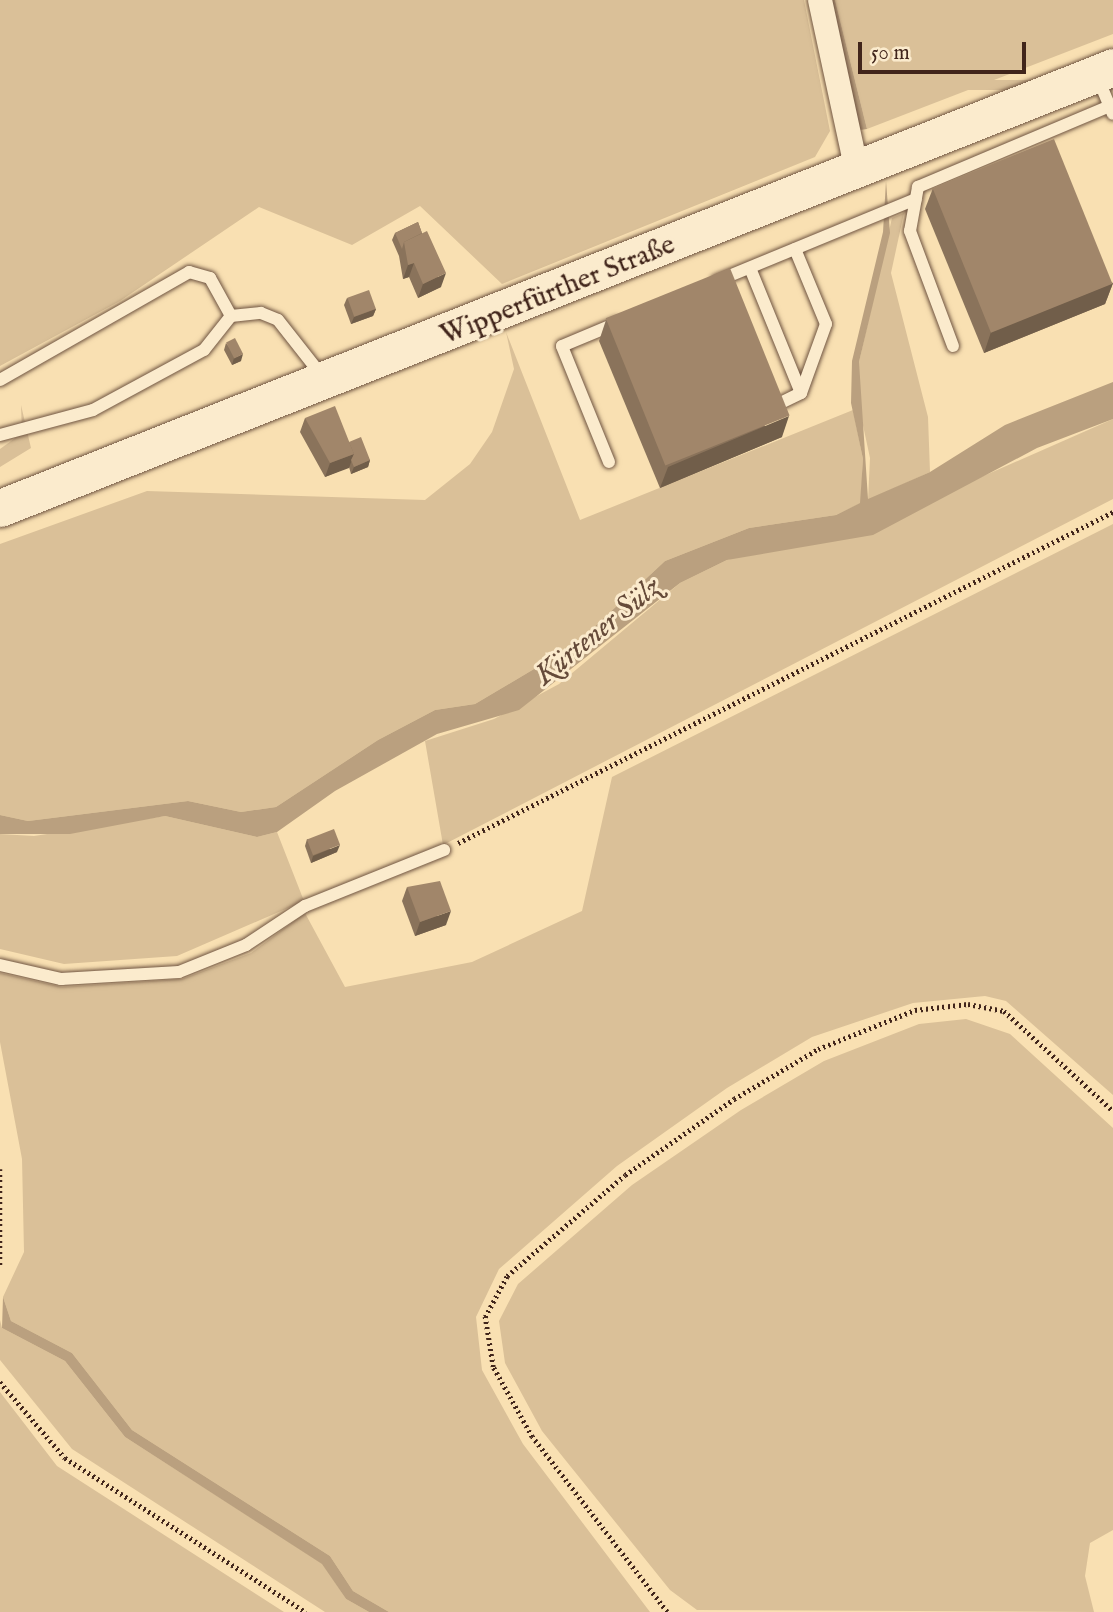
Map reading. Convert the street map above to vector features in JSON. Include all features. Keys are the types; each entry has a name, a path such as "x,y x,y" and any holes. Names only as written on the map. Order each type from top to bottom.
{"main road":[{"name":"Wipperfürther Straße","path":"0,508 325,384 857,171 1108,91"}],"street":[{"path":"820,0 857,171"}],"lane":[{"path":"953,346 910,231 918,187 1108,91"},
{"path":"700,289 916,199"},
{"path":"774,405 802,393 826,324 795,249"},
{"path":"750,268 802,393"},
{"path":"0,380 189,272 210,278 231,316"},
{"path":"0,435 93,410 204,350 231,316 261,313 278,320 325,384"},
{"path":"609,462 562,346 637,314"},
{"path":"0,965 61,979 179,972 246,945 305,906 444,850"}],"path":[{"path":"444,850 1113,512"},
{"path":"667,1612 532,1437 493,1367 485,1317 507,1276 625,1175 734,1099 818,1049 915,1010 968,1004 1004,1012 1113,1111"},
{"path":"0,1169 0,1266"},
{"path":"0,1382 65,1458 306,1612"}],"shaded area":[{"path":"0,0 804,0 830,131 815,157 502,284 420,206 352,245 259,207 120,301 0,366"},
{"path":"835,0 1113,0 1113,34 867,129"},
{"path":"862,80 1113,80 1113,90 862,90"},
{"path":"904,213 891,273 928,417 930,472 868,500 870,458 858,402 859,362 892,218"},
{"path":"506,332 580,520 853,410 863,459 861,503 836,515 749,528 665,561 576,644 475,704 435,710 378,740 276,807 241,812 188,801 28,821 0,815 0,544 147,491 425,500 470,464 492,432 514,369"},
{"path":"21,405 31,448 0,467 0,449 22,433"},
{"path":"1113,419 1113,499 443,845 425,741 494,719 559,684 680,583 727,560 963,485"},
{"path":"1113,524 1113,1095 1006,1001 985,996 913,1003 812,1037 727,1088 617,1166 499,1269 476,1317 482,1370 523,1444 650,1612 389,1612 353,1591 330,1556 132,1430 72,1353 11,1321 3,1297 24,1252 22,1159 0,1042 0,973 62,987 182,979 251,953 305,913 345,987 472,962 582,911 612,777"},
{"path":"165,816 257,837 277,832 304,901 177,956 64,964 0,949 0,834 34,836"},
{"path":"966,1019 1010,1034 1113,1128 1113,1530 1090,1543 1085,1576 1094,1612 697,1610 670,1590 542,1431 505,1363 499,1321 518,1284 632,1185 741,1110 824,1061 919,1024"},
{"path":"0,1320 2,1328 65,1361 125,1437 323,1564 346,1599 369,1612 325,1612 72,1449 0,1360"},
{"path":"0,1392 57,1466 284,1612 0,1612"}],"water":[{"path":"829,0 835,0 867,129 860,130"},
{"name":"Kürtener Sülz","path":"886,181 890,233 859,362 868,499 930,472 1005,425 1113,382 1113,419 1037,448 873,535 727,560 680,583 519,710 437,734 335,791 277,832 257,837 165,816 70,834 0,834 0,815 28,821 188,801 241,812 276,807 378,740 435,710 475,704 576,644 665,561 749,528 836,515 860,503 863,459 851,403 852,361 883,232"},
{"path":"3,1297 11,1321 72,1353 132,1430 330,1556 353,1591 389,1612 369,1612 346,1599 322,1564 125,1437 65,1361 2,1328"}],"building":[{"path":"1054,139 1112,284 991,333 933,188"},
{"path":"418,222 422,233 404,242 402,249 395,233"},
{"path":"427,231 446,273 423,284 414,263 408,265 404,242"},
{"path":"730,268 790,415 665,466 606,318"},
{"path":"369,290 376,309 354,317 347,298"},
{"path":"235,338 243,354 234,359 226,343"},
{"path":"335,406 354,454 330,463 305,418"},
{"path":"361,437 370,460 354,467 351,460 354,454 349,442"},
{"path":"334,829 340,845 313,855 307,839"},
{"path":"440,881 451,911 420,922 407,887"}]}
